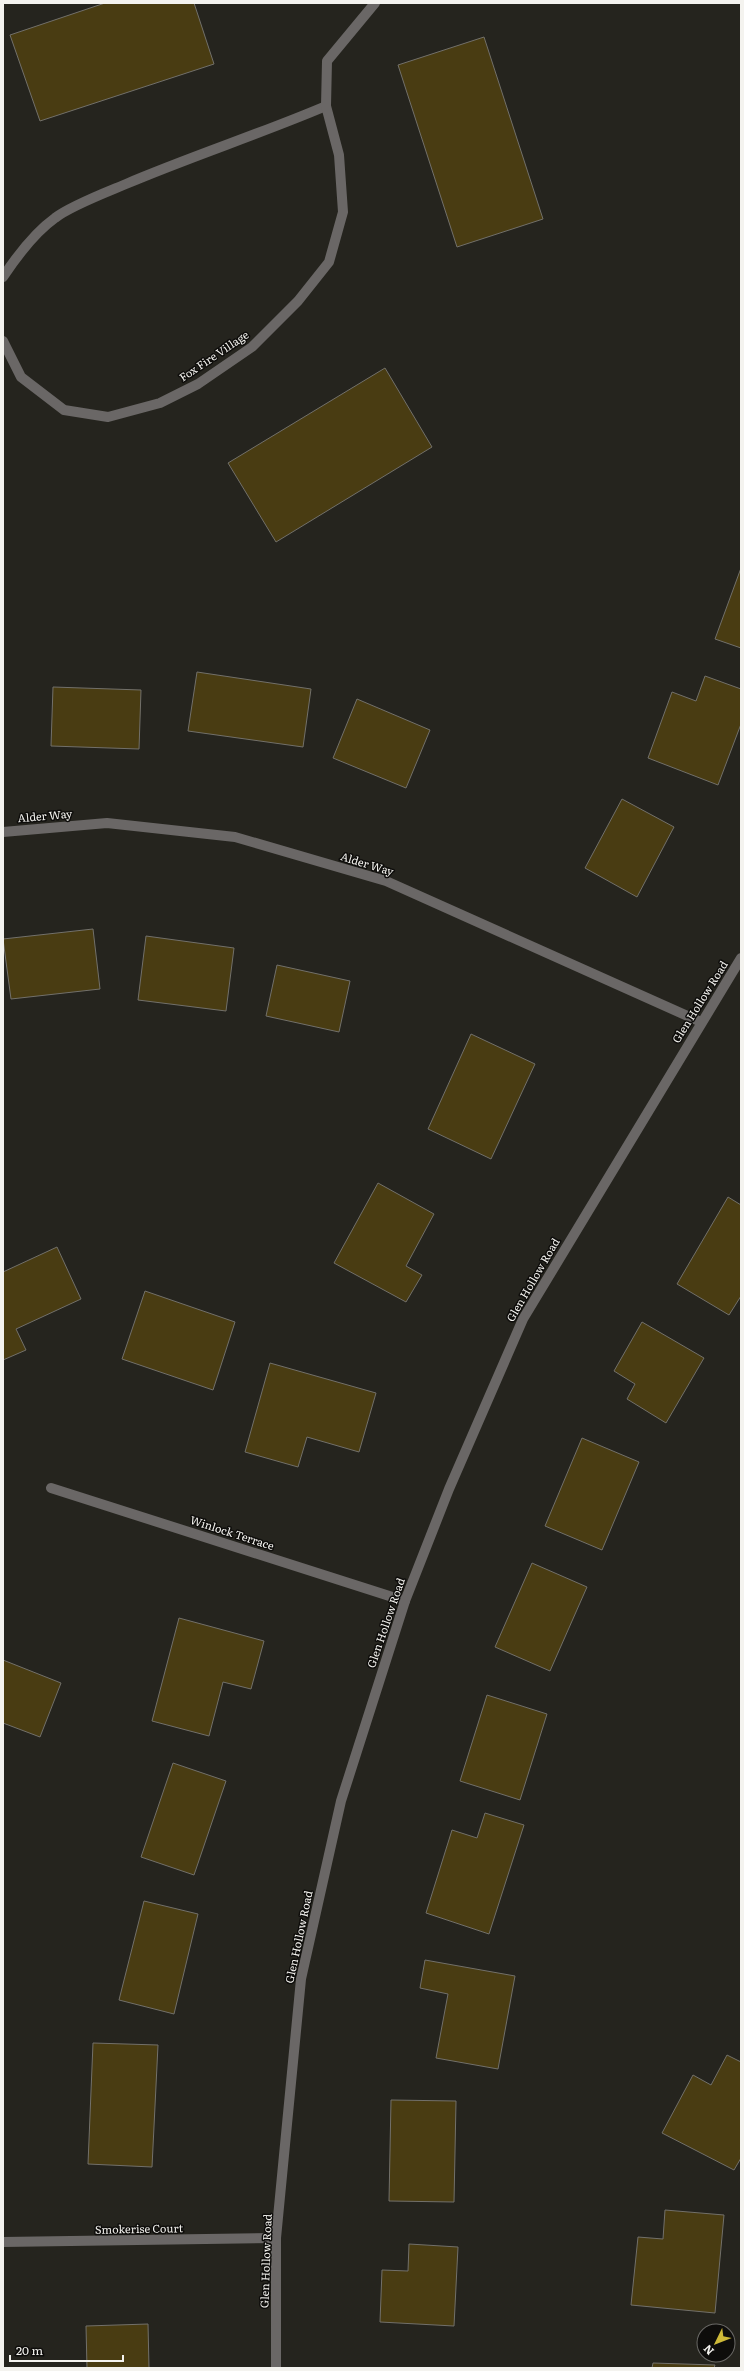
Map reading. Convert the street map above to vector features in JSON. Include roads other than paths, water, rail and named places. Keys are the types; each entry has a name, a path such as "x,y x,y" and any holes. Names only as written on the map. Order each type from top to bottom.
{"street":[{"name":"Fox Fire Village","path":"3,341 21,377 64,410 108,417 166,400 198,384 252,347 298,301 329,262 344,212 339,155 326,106 327,61 375,3"},
{"path":"3,277 20,252 55,218 109,191 181,160 282,124 326,106"},
{"name":"Alder Way","path":"3,832 107,823 235,837 386,881 700,1022"},
{"name":"Glen Hollow Road","path":"276,2368 276,2238 301,1980 341,1801 405,1601 449,1488 523,1319 700,1022 741,958"},
{"name":"Winlock Terrace","path":"51,1488 405,1601"},
{"name":"Smokerise Court","path":"3,2242 276,2238"}]}
